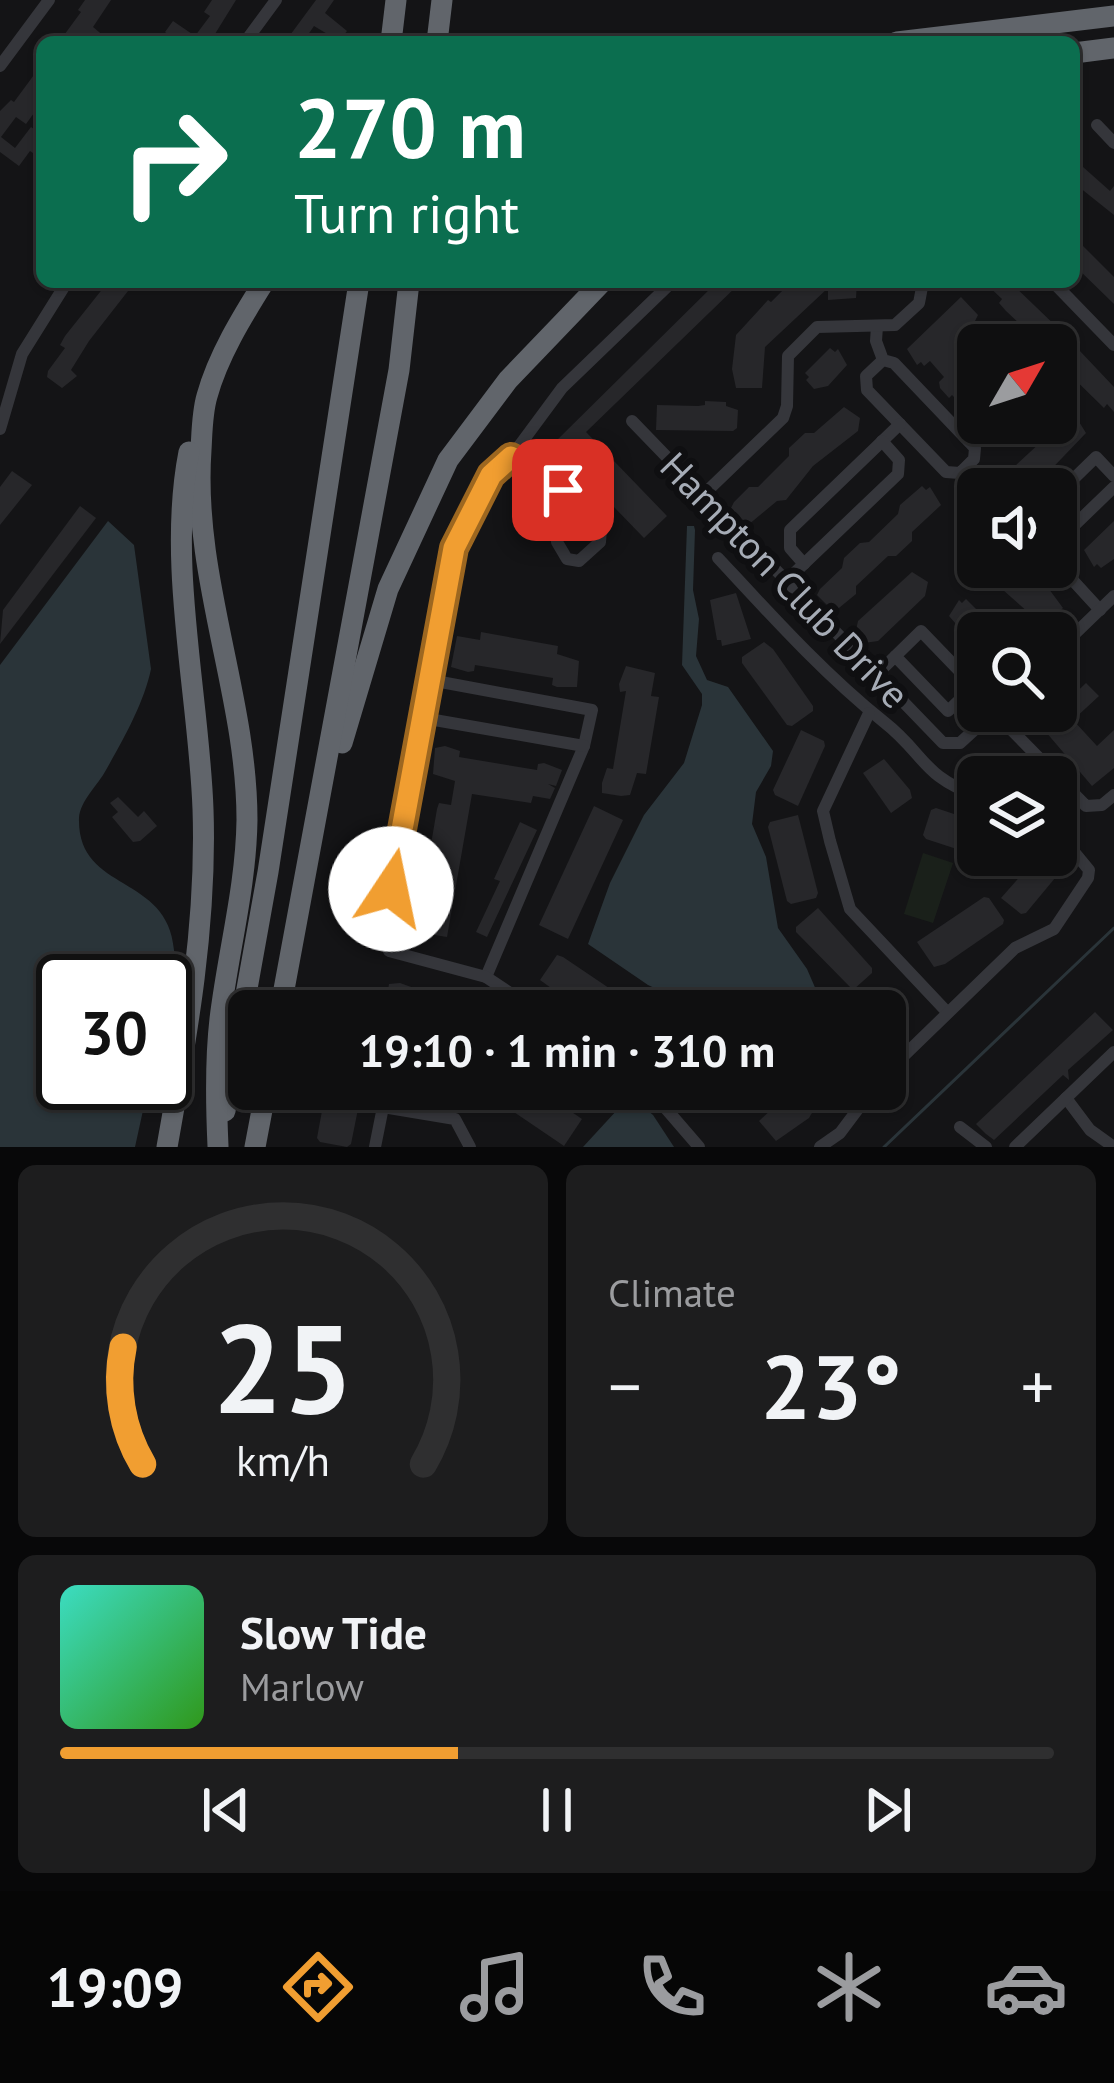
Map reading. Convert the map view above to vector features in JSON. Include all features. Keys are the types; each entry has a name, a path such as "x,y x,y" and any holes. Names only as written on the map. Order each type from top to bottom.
{"highway":[{"path":"392,36 396,0"},
{"path":"438,36 442,0"},
{"path":"947,36 1114,16"},
{"path":"1080,51 1114,48"},
{"path":"167,1147 202,912 201,760 182,528 186,467 206,400 260,288"},
{"path":"218,1147 268,872 358,288"},
{"path":"284,990 399,370 408,288"},
{"path":"310,847 388,590 448,460 508,380 596,288"},
{"path":"206,400 199,485 202,547 241,744 246,801 244,876 214,1079 218,1147"},
{"path":"256,1147 262,1110"}],"street":[{"path":"0,66 49,0"},
{"path":"249,36 276,0"},
{"path":"1097,125 1114,143"},
{"path":"0,428 5,381 63,288"},
{"path":"505,990 486,977 389,951 385,940 454,548 491,475 511,457 562,388 666,288"},
{"path":"703,495 783,418 788,406 788,356 817,327 828,323 895,325 916,307 923,288"},
{"path":"1059,288 1114,345"},
{"path":"877,326 883,360"},
{"path":"883,360 894,363 974,446 975,456 964,470 949,474 865,387 868,373 883,360"},
{"name":"Hampton Club Drive","path":"632,421 948,745 960,743 972,732"},
{"path":"804,564 790,548 788,532 900,424"},
{"path":"786,581 900,471 899,460 883,441"},
{"path":"511,457 566,493 602,535 579,561 567,559 557,542 566,493"},
{"path":"1077,476 1096,457 1114,476"},
{"path":"1077,523 1114,488"},
{"path":"718,558 869,713 883,721 944,783 957,788"},
{"path":"1077,585 1100,610"},
{"path":"1077,632 1114,596"},
{"path":"876,675 895,656 921,632 974,686 948,711 895,656"},
{"path":"430,680 592,710 584,746 486,977"},
{"path":"869,713 823,812 830,841 850,908 947,1012"},
{"path":"423,718 584,746"},
{"path":"1014,732 1086,806 1102,805 1114,795"},
{"path":"906,1053 1015,948 1054,928 1088,878 1087,863 1077,852"},
{"path":"1015,1147 1114,1052"},
{"path":"1066,1098 1090,1130 1114,1147"},
{"path":"375,1147 382,1106 454,1119 470,1147"},
{"path":"671,1110 699,1147"},
{"path":"820,1147 840,1133 857,1110"},
{"path":"960,1126 986,1147"}],"shaded area":[{"path":"108,521 134,545 151,669 126,734 83,805 79,818 82,842 92,859 156,907 168,925 174,954 36,954 36,1110 143,1110 135,1147 0,1147 0,665"},
{"path":"687,526 694,526 696,656 707,680 728,687 773,751 771,766 756,792 752,824 766,857 778,928 816,990 659,990 588,944 610,883 644,815 684,763 702,694 682,665"},
{"path":"923,853 953,863 933,923 904,914"},
{"path":"617,1110 647,1110 674,1147 583,1147"}],"building":[{"path":"85,0 111,0 93,27 104,36 63,36"},
{"path":"212,0 236,0 214,36 195,36 210,16 204,12"},
{"path":"316,0 334,0 325,13 347,31 343,36 331,36 314,26 307,36 289,36"},
{"path":"173,21 195,36 170,36 165,32"},
{"path":"36,72 36,110 26,124 16,117 1,137 15,148 31,127 36,131 36,147 19,166 0,152 0,111 14,102"},
{"path":"1080,164 1110,191 1114,186 1114,215 1080,188"},
{"path":"1080,243 1114,277 1114,304 1080,271"},
{"path":"103,288 130,288 71,370 77,376 62,388 47,377 65,348 60,345"},
{"path":"711,288 735,288 586,432 667,516 644,538 553,444"},
{"path":"828,288 765,347 762,388 736,388 732,369 736,335 783,290"},
{"path":"828,288 857,288 856,298 828,300"},
{"path":"990,288 1016,288 1054,324 1020,324 999,303 1002,299"},
{"path":"961,297 978,315 978,324 957,324 956,399 940,388 944,377 930,361 917,365 907,349"},
{"path":"830,348 838,349 847,365 828,386 814,389 805,373"},
{"path":"1077,348 1114,387 1114,412 1107,404 1104,408 1077,382"},
{"path":"705,401 726,402 738,410 737,428 656,430 657,405 698,406"},
{"path":"844,407 860,418 858,431 813,466 786,500 777,501 748,525 731,508 734,502 749,487 758,487 805,433 814,433"},
{"path":"1077,419 1086,433 1077,442"},
{"path":"1039,444 1075,444 1052,468 1013,468"},
{"path":"12,471 32,485 0,525 0,487"},
{"path":"922,486 930,487 941,505 912,532 912,541 896,556 888,556 834,612 817,595 820,589 842,568 844,558 860,543 869,542"},
{"path":"80,506 96,518 0,644 3,610"},
{"path":"1114,521 1114,559 1094,567 1084,550"},
{"path":"912,572 928,582 925,596 878,641 864,643 855,635 858,621"},
{"path":"1001,588 1048,588 1063,608 1028,612"},
{"path":"736,593 751,639 722,646 710,600"},
{"path":"966,599 979,612 957,612 957,625 949,616 959,600"},
{"path":"481,632 558,646 557,654 579,661 577,687 557,687 552,685 553,678 475,665 468,672 451,667 457,636 480,640"},
{"path":"764,642 813,706 813,711 792,726 742,663 742,657"},
{"path":"626,666 655,673 651,696 659,697 646,774 637,773 630,795 621,796 602,793 602,783 607,768 613,769 626,691 620,692 619,684"},
{"path":"1086,683 1099,696 1077,716 1077,692"},
{"path":"1077,724 1097,746 1114,730 1114,768 1092,786 1077,768 1077,756 1066,756 1046,732 1077,732"},
{"path":"801,730 824,741 825,746 798,806 773,790"},
{"path":"435,748 460,751 459,757 537,770 544,763 562,770 556,786 548,784 555,788 550,799 533,796 531,803 472,794 447,937 416,932 437,809 439,803 451,805 455,781 433,774"},
{"path":"884,759 912,798 891,813 863,773"},
{"path":"118,797 138,817 144,811 157,826 140,841 133,842 112,817 118,812 110,803"},
{"path":"594,806 623,820 568,939 539,925"},
{"path":"931,810 957,815 957,849 923,835"},
{"path":"798,815 818,893 816,898 791,904 768,827 770,822"},
{"path":"520,822 537,830 487,937 476,932"},
{"path":"1020,876 1057,876 1026,913 1001,898"},
{"path":"984,897 1003,924 934,967 917,942"},
{"path":"818,908 872,973 853,990 796,927"},
{"path":"557,955 612,990 554,990 540,980"},
{"path":"400,983 414,990 388,990 389,984"},
{"path":"1095,1012 1113,1030 1068,1070 1069,1080 1063,1075 994,1140 986,1134 976,1124"},
{"path":"322,1110 358,1110 347,1147 317,1138"},
{"path":"511,1110 569,1110 582,1119 564,1146"},
{"path":"771,1110 813,1111 776,1141 759,1121"}],"waterway":[{"path":"884,1147 1114,928"}],"route":[{"path":"391,889 454,548 491,475 511,457 563,490"}]}
